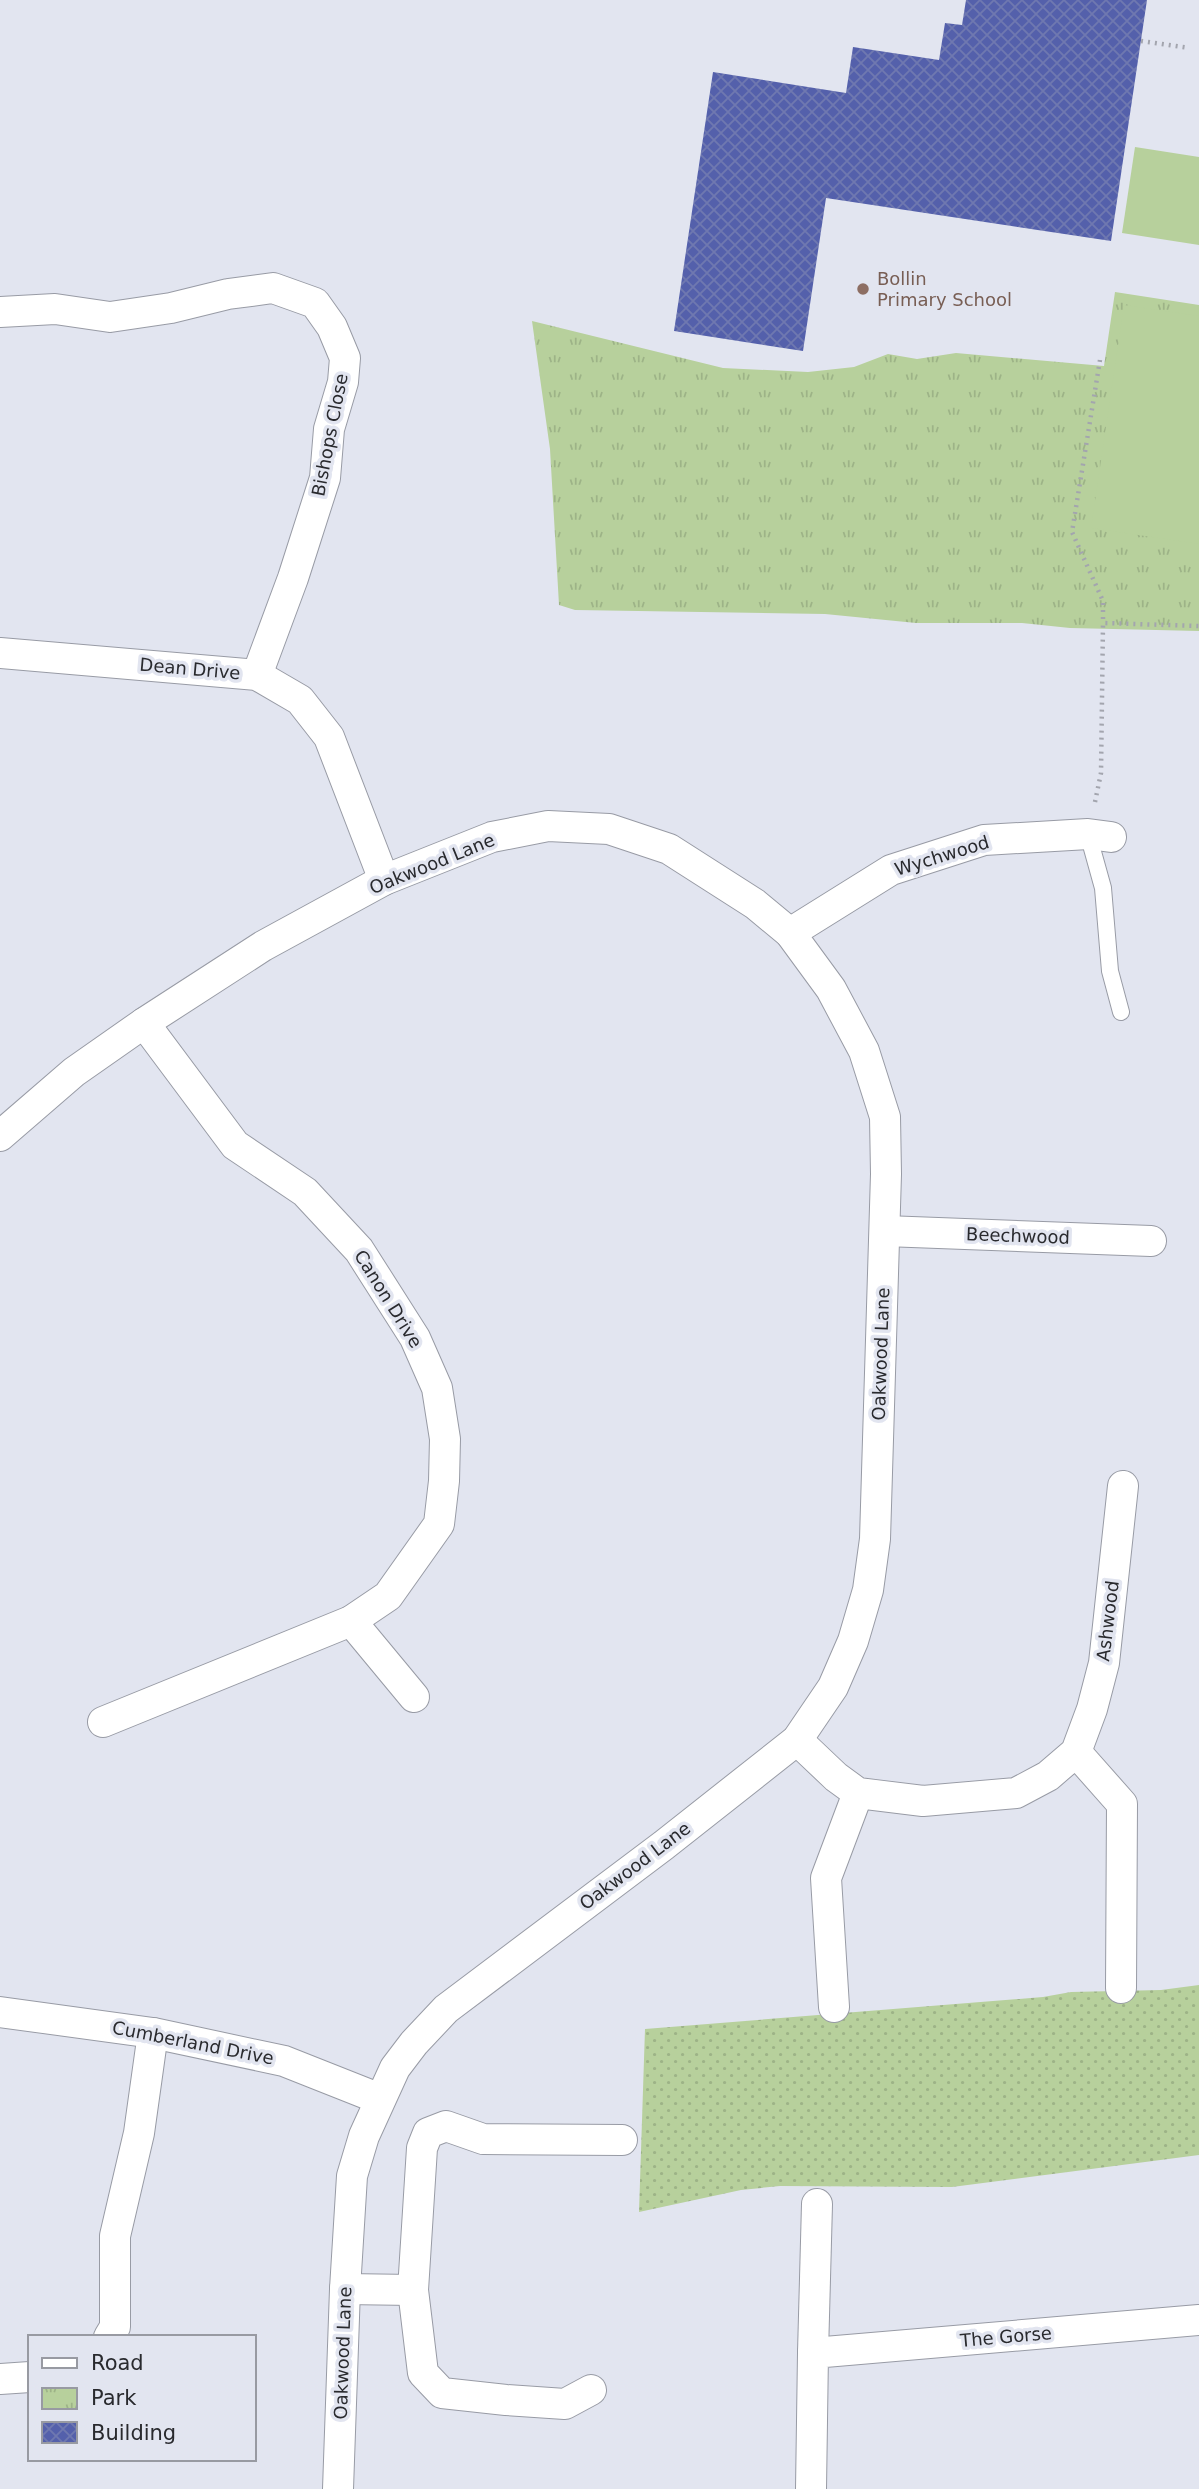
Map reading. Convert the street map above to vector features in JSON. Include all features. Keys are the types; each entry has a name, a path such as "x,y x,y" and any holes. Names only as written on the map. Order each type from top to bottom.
{"street":[{"name":"Bishops Close","path":"0,312 55,309 110,317 273,288 315,303 331,327 345,358 343,382 329,429 325,478 293,578 257,675"},
{"name":"Dean Drive","path":"0,653 257,675 300,700 328,737 384,880"},
{"name":"Oakwood Lane","path":"0,1136 74,1072 262,946 384,880 492,837 548,826 609,829 669,849 755,904 790,933 831,989 864,1051 885,1117 885,1231 875,1539 868,1590 852,1641 833,1687 797,1740 664,1845 446,2009 401,2060 364,2136 352,2175 338,2489"},
{"name":"Wychwood","path":"790,933 891,870 984,839 1100,836"},
{"name":"Canon Drive","path":"103,1722 351,1621 388,1596 439,1524 444,1481 445,1438 437,1388 415,1338 359,1250 305,1192 235,1145 144,1023"},
{"name":"Beechwood","path":"885,1231 1151,1241"},
{"name":"Ashwood","path":"858,1793 923,1801 1016,1793 1048,1776 1076,1752 1092,1709 1104,1663 1123,1486"},
{"path":"351,1621 414,1697"},
{"path":"797,1740 836,1777 858,1793 826,1878 834,2007"},
{"path":"1076,1752 1122,1804 1121,1988"},
{"name":"Cumberland Drive","path":"0,2012 153,2033 284,2061 380,2099"},
{"path":"110,2335 115,2327 114,2236 139,2133 153,2033"},
{"path":"591,2390 565,2403 442,2393 423,2373 413,2290 422,2148 428,2133 446,2126 483,2139 622,2140"},
{"path":"811,2489 817,2204"},
{"path":"345,2289 413,2290"},
{"name":"The Gorse","path":"813,2353 1199,2320"},
{"path":"0,2379 28,2377"}],"lane":[{"path":"1100,836 1110,971 1121,1012"}],"path":[{"path":"1141,41 1189,48"},
{"path":"1100,360 1073,532 1103,601 1100,836"},
{"path":"1103,623 1199,626"}],"green space":[{"path":"1135,147 1199,157 1199,245 1122,233"},
{"path":"1115,292 1199,305 1199,631 1070,628 1022,623 916,623 825,614 575,610 559,605 550,449 532,321 723,368 808,372 854,367 888,354 917,359 956,353 1104,366"},
{"path":"1124,305 1199,316 1199,544 1091,528"},
{"path":"1199,1985 1199,2155 952,2187 780,2186 741,2190 639,2212 645,2029 1043,1997 1071,1992 1161,1990"}],"building":[{"path":"966,0 1147,0 1111,241 826,198 803,351 674,331 713,72 846,93 853,47 939,60 945,23 962,25"}],"place":[{"name":"Bollin Primary School","path":"863,289"}]}
